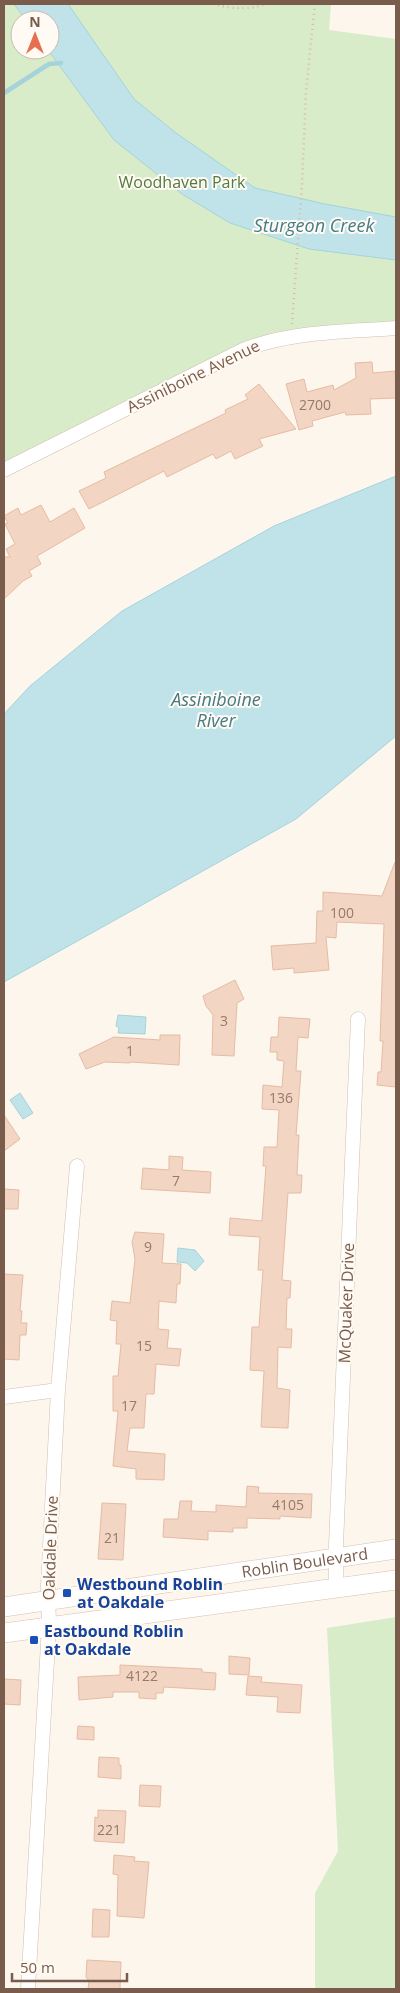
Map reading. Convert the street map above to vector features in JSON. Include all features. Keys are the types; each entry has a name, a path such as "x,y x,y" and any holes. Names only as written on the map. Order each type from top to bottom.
{"main road":[{"name":"Roblin Boulevard","path":"4,1607 336,1559 396,1548"},
{"name":"Roblin Boulevard","path":"4,1633 396,1580"}],"street":[{"name":"Assiniboine Avenue","path":"4,470 243,350 263,342 294,336 396,328"},
{"name":"McQuaker Drive","path":"336,1588 358,1019"},
{"name":"Oakdale Drive","path":"28,1989 49,1626 48,1601 58,1390 77,1166"},
{"path":"4,1397 58,1390"}],"path":[{"path":"213,4 241,9 251,9 267,4"},
{"path":"294,336 292,320 302,186 306,91 316,4"}],"green space":[{"name":"Woodhaven Park","path":"4,4 331,4 329,30 396,39 396,328 281,338 4,470"},
{"path":"396,1617 396,1989 315,1989 315,1893 338,1851 327,1628"}],"water":[{"name":"Sturgeon Creek","path":"14,4 68,4 134,99 176,133 255,188 325,204 396,217 396,260 309,249 230,223 182,194 114,140 55,60 60,60 60,10 18,10"},
{"name":"Assiniboine River","path":"396,476 396,736 296,819 4,982 4,714 30,686 122,611 274,526"},
{"path":"118,1015 146,1017 145,1034 118,1033 119,1028 116,1026"},
{"path":"20,1093 33,1113 23,1119 10,1100"},
{"path":"178,1248 195,1250 204,1261 195,1271 187,1263 177,1262"}],"building":[{"path":"372,362 373,373 395,371 396,398 370,399 371,414 346,415 345,412 312,421 313,426 299,430 286,384 304,379 307,392 333,385 334,390 356,378 355,363"},
{"path":"259,384 296,429 259,439 263,446 235,459 231,451 216,459 213,454 167,477 164,471 89,509 79,491 106,478 104,472 226,413 225,410 248,399 245,395"},
{"path":"41,505 50,522 74,508 85,528 37,556 41,564 29,571 32,576 23,581 4,599 4,557 10,557 6,549 15,544 5,524 8,523 4,516 18,508 21,515"},
{"path":"395,862 396,1087 377,1085 378,1072 381,1072 383,1041 380,1041 384,924 337,922 336,938 326,937 329,970 294,973 294,968 273,970 271,946 316,943 317,911 323,911 323,892 382,896"},
{"path":"235,980 244,999 237,1003 234,1056 212,1055 213,1015 206,1006 203,996"},
{"path":"279,1017 310,1019 308,1038 298,1037 296,1071 301,1071 296,1135 299,1135 297,1175 302,1175 301,1193 288,1193 282,1280 291,1281 290,1298 287,1298 286,1329 292,1329 291,1348 278,1347 277,1388 290,1390 288,1428 261,1427 264,1371 250,1370 252,1327 259,1327 263,1270 258,1270 260,1237 229,1235 230,1218 262,1221 266,1166 263,1166 264,1147 277,1147 279,1110 262,1109 263,1085 282,1087 284,1061 277,1060 277,1052 270,1052 271,1037 278,1037"},
{"path":"160,1035 180,1035 179,1065 105,1062 86,1069 79,1054 114,1037 160,1040"},
{"path":"4,1115 20,1139 4,1151"},
{"path":"169,1156 183,1157 182,1170 211,1172 210,1193 141,1189 143,1168 169,1170"},
{"path":"4,1189 19,1190 18,1209 4,1209"},
{"path":"135,1232 164,1234 162,1263 181,1264 180,1284 177,1284 176,1303 159,1301 158,1329 169,1330 167,1348 181,1349 179,1366 156,1364 154,1394 146,1394 144,1428 130,1428 127,1451 165,1454 164,1480 136,1479 136,1469 113,1466 118,1411 113,1411 113,1376 118,1376 121,1344 116,1344 117,1321 110,1320 112,1301 130,1303 135,1259 132,1242"},
{"path":"4,1274 23,1275 21,1323 27,1323 26,1335 20,1335 19,1360 4,1359"},
{"path":"247,1486 259,1487 258,1493 312,1494 311,1518 280,1516 280,1519 247,1518 247,1528 233,1528 233,1532 208,1531 208,1540 163,1537 164,1519 178,1519 180,1501 192,1501 191,1511 216,1512 216,1505 246,1507"},
{"path":"102,1503 126,1504 123,1560 98,1559"},
{"path":"229,1656 250,1658 249,1675 229,1674"},
{"path":"120,1665 202,1669 202,1672 216,1673 215,1690 164,1687 163,1693 156,1693 156,1699 139,1698 139,1692 113,1692 113,1697 79,1700 78,1677 120,1675"},
{"path":"248,1676 262,1677 261,1682 302,1685 300,1713 277,1712 278,1697 246,1695"},
{"path":"4,1679 21,1680 20,1705 4,1704"},
{"path":"78,1726 94,1727 94,1740 77,1739"},
{"path":"99,1757 119,1758 121,1779 98,1777"},
{"path":"140,1785 161,1786 160,1807 139,1806"},
{"path":"98,1810 126,1811 124,1843 94,1841 95,1817 98,1818"},
{"path":"114,1855 135,1857 134,1861 149,1862 144,1918 117,1916 118,1875 113,1874"},
{"path":"93,1909 110,1910 109,1937 92,1937"},
{"path":"87,1960 121,1962 120,1989 88,1989 89,1981 86,1977"}],"waterway":[{"path":"4,93 49,64 61,63"}],"place":[{"name":"Westbound Roblin at Oakdale","path":"67,1593"},
{"name":"Eastbound Roblin at Oakdale","path":"34,1640"}]}
